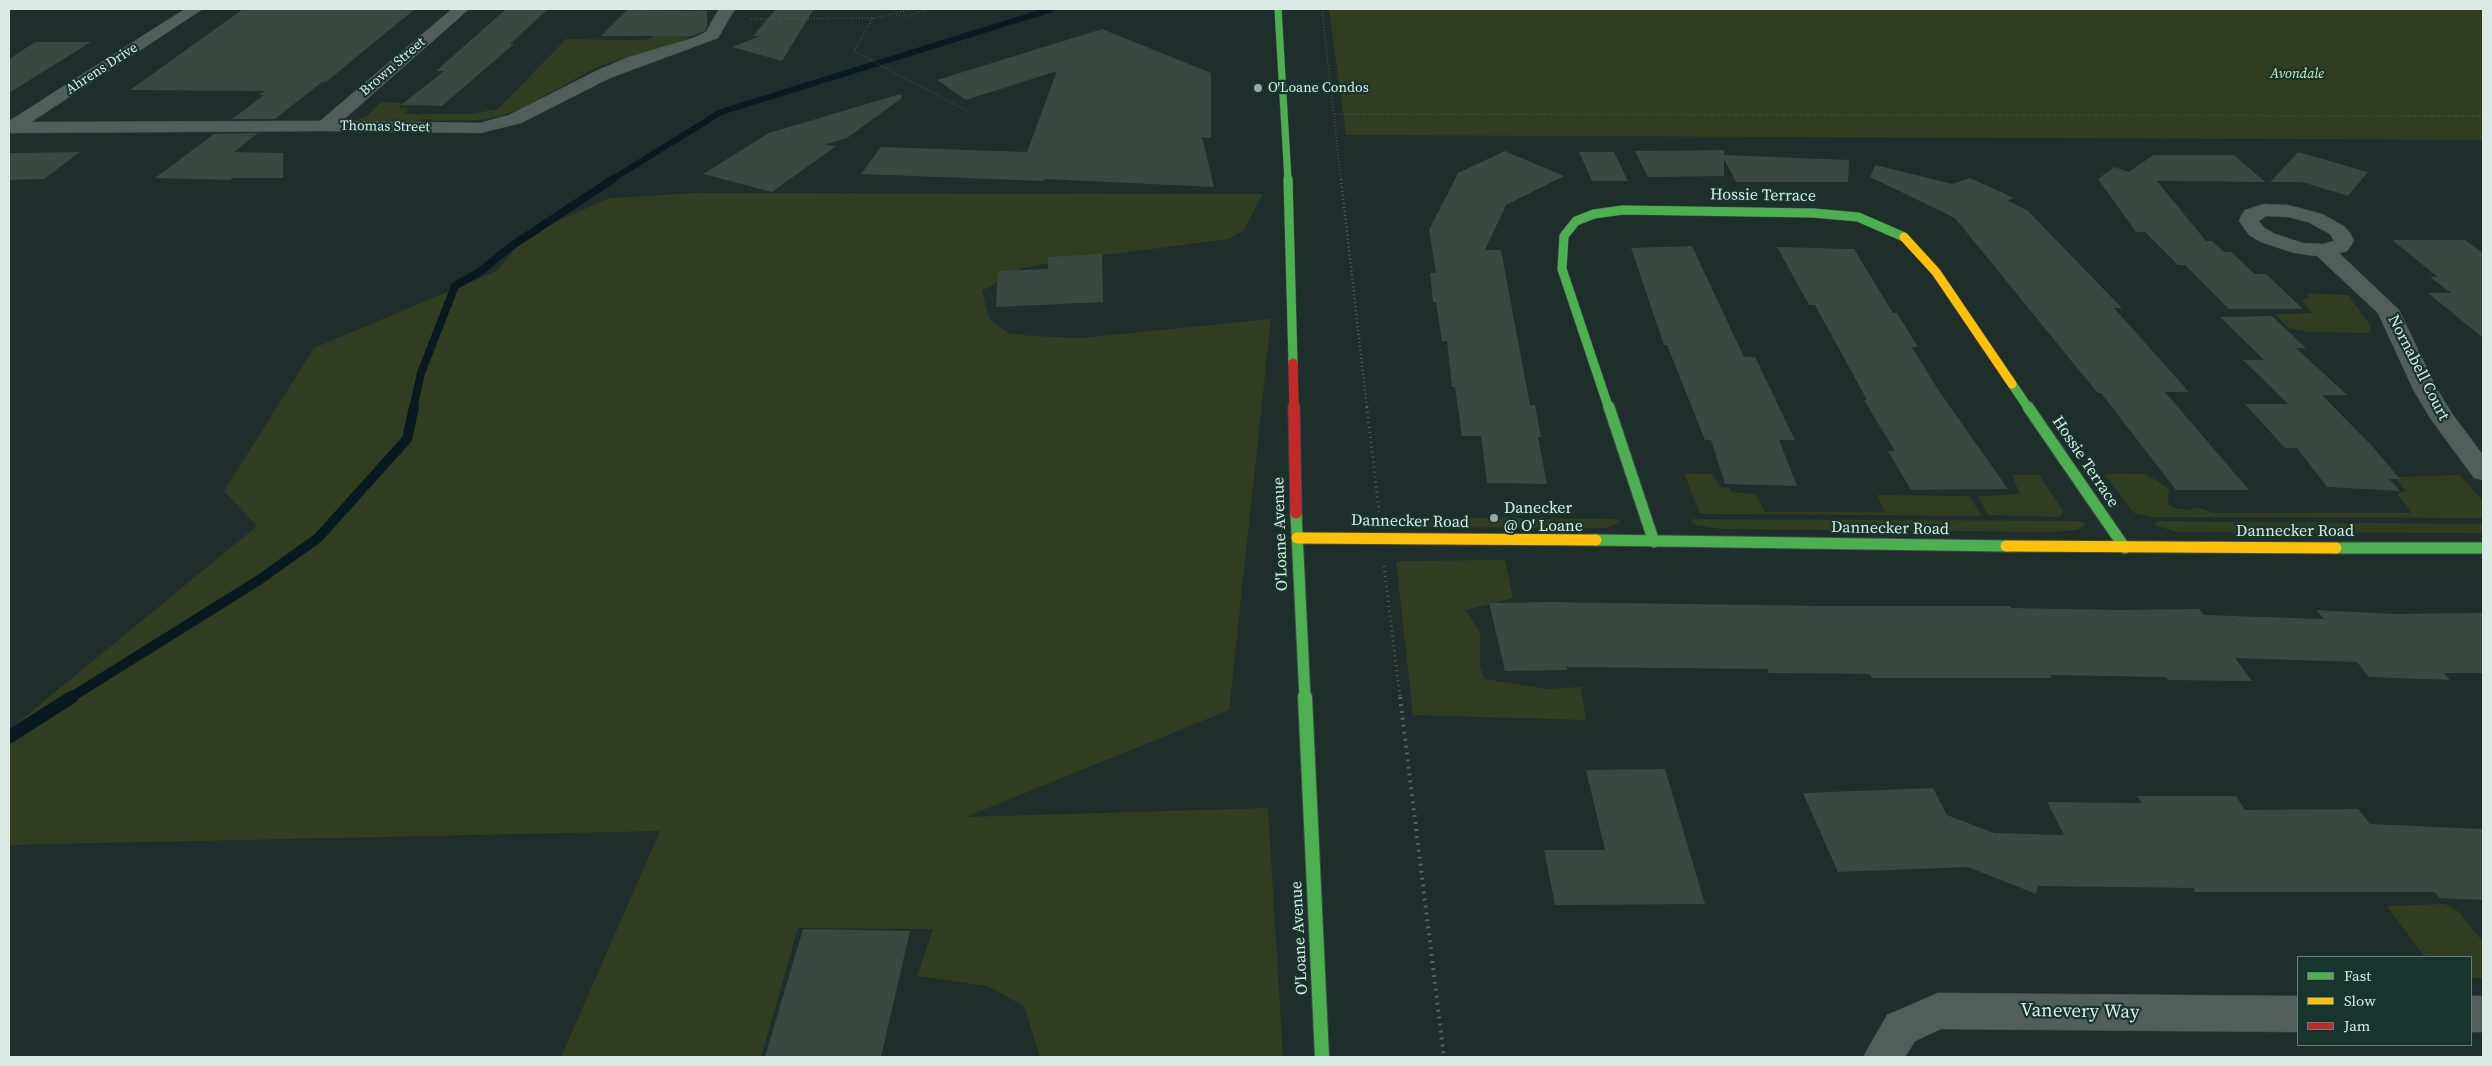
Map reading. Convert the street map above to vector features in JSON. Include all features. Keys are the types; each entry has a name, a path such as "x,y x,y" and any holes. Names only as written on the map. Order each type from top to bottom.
{"street":[{"name":"Ahrens Drive","path":"10,128 194,9"},
{"name":"Brown Street","path":"325,126 461,9"},
{"name":"O'Loane Avenue","path":"1278,9 1288,148 1297,538 1322,1057"},
{"name":"Thomas Street","path":"10,128 325,126 480,128 528,113 604,74 712,35 723,14"},
{"name":"Hossie Terrace","path":"1654,542 1562,269 1564,236 1576,221 1594,214 1623,210 1858,217 1908,239 1936,272 2125,548"},
{"name":"Nornabell Court","path":"2323,250 2388,310 2425,389 2442,418 2483,472"},
{"name":"Dannecker Road","path":"1297,538 1381,537 2125,548 2483,548"},
{"name":"Vanevery Way","path":"1883,1057 1901,1028 1938,1011 2297,1014"}],"path":[{"path":"723,14 874,18 914,9"},
{"path":"893,15 907,16 932,9"},
{"path":"874,18 854,51 895,70 967,110"},
{"path":"1335,114 2483,116"}],"green space":[{"name":"Avondale","path":"1329,9 2483,9 2483,140 1346,135"},
{"path":"696,32 682,41 599,66 522,108 500,116 481,120 431,121 432,119 422,119 419,122 363,121 357,119 366,117 381,102 403,103 399,108 409,108 404,114 471,114 498,109 566,39 634,40 649,39 655,34"},
{"path":"696,193 1263,194 1243,231 1229,239 1058,261 1020,269 982,291 989,318 1008,333 1031,336 1082,338 1271,319 1229,710 966,817 1268,808 1283,1057 1040,1057 1024,1006 987,986 917,976 933,929 798,928 761,1057 561,1057 660,831 9,845 9,730 257,526 224,491 314,348 497,271 526,235 610,198"},
{"path":"2306,293 2348,295 2370,325 2371,333 2309,332 2289,328 2275,314 2312,313 2302,300 2309,297"},
{"path":"1684,473 1713,474 1720,487 1729,488 1732,492 1755,494 1765,512 1885,512 1877,495 1969,496 1982,516 1700,514"},
{"path":"2117,473 2143,474 2156,480 2169,489 2168,504 2175,508 2188,510 2196,507 2214,513 2412,513 2397,494 2406,491 2394,477 2460,475 2483,501 2483,518 2152,517 2134,513 2105,475"},
{"path":"2012,475 2039,475 2063,511 2060,517 1988,515 1978,496 2020,494"},
{"path":"1396,517 1616,519 1621,522 1606,528 1394,527 1389,522"},
{"path":"1693,519 2079,521 2086,524 2077,530 2053,532 1720,529 1696,525 1691,522"},
{"path":"2157,521 2483,524 2483,533 2177,532 2154,525"},
{"path":"1505,560 1513,598 1466,610 1480,633 1480,668 1485,679 1546,689 1581,687 1586,720 1413,715 1396,561"},
{"path":"2445,904 2459,912 2483,942 2483,978 2472,978 2472,956 2424,956 2387,906"}],"building":[{"path":"243,9 415,9 326,82 322,82 275,119 232,119 264,95 258,95 265,91 130,90"},
{"path":"506,9 548,9 510,44 514,44 442,106 401,105 444,71 436,71"},
{"path":"776,9 814,9 782,61 732,47 760,36 753,36"},
{"path":"627,10 707,11 707,26 705,31 693,36 601,36"},
{"path":"1102,29 1211,73 1211,138 1202,137 1214,187 1045,179 1043,181 861,174 881,147 1027,152 1057,71 966,100 937,80"},
{"path":"35,42 91,42 9,93 9,59"},
{"path":"900,94 902,98 847,138 824,145 836,146 772,192 703,174 769,133"},
{"path":"258,133 234,152 283,153 283,178 232,178 230,180 155,178 214,134"},
{"path":"1724,150 1724,155 1849,160 1848,182 1736,182 1724,159 1724,176 1648,177 1635,151"},
{"path":"1505,151 1564,176 1506,205 1485,250 1501,250 1530,405 1535,405 1541,437 1538,437 1547,484 1487,483 1481,436 1462,436 1455,387 1452,387 1447,341 1442,341 1436,302 1433,302 1430,273 1436,273 1429,230 1458,173"},
{"path":"80,152 44,179 9,180 9,153"},
{"path":"1579,152 1614,152 1628,181 1592,181"},
{"path":"2298,152 2368,172 2348,196 2302,182 2270,182"},
{"path":"2153,155 2234,155 2265,182 2157,181 2206,241 2212,241 2224,252 2231,252 2255,274 2266,274 2303,309 2229,309 2185,265 2178,265 2145,232 2136,232 2098,179 2114,167 2129,172"},
{"path":"1875,165 1952,184 1970,178 2014,198 2008,201 2027,210 2122,308 2114,308 2189,392 2165,392 2249,490 2176,490 2101,393 2098,393 1955,218 1870,177"},
{"path":"2392,240 2465,240 2483,253 2483,338 2428,293 2451,293 2430,277 2438,277"},
{"path":"1692,246 1744,357 1755,357 1795,440 1779,440 1797,486 1725,484 1711,440 1705,440 1667,345 1664,345 1631,248"},
{"path":"1777,247 1854,249 1893,313 1897,313 1918,347 1912,347 1939,391 2008,489 1911,490 1888,451 1895,451 1864,400 1867,400 1815,305 1809,305"},
{"path":"1102,254 1103,302 996,307 998,271 1048,269 1048,257"},
{"path":"2272,316 2306,348 2296,348 2347,395 2322,395 2372,446 2400,479 2389,479 2400,491 2327,487 2297,448 2285,448 2245,404 2288,404 2243,360 2264,360 2220,317"},
{"path":"1549,602 1823,606 2010,606 2011,608 2121,610 2199,609 2204,615 2324,619 2316,610 2394,614 2483,613 2483,673 2444,673 2450,680 2369,677 2357,662 2235,658 2252,681 2050,675 2052,678 1872,678 1870,674 1769,673 1767,669 1567,667 1567,670 1505,671 1489,603"},
{"path":"1665,769 1705,904 1555,905 1544,850 1605,850 1586,770"},
{"path":"1933,788 1947,815 1994,833 2064,835 2047,802 2142,803 2137,796 2236,796 2245,810 2358,809 2370,824 2483,829 2483,900 2439,898 2435,892 2195,892 2193,888 2038,886 2036,894 1968,867 1838,872 1803,793"},
{"path":"803,929 910,931 881,1057 765,1057"}],"waterway":[{"path":"611,180 721,112 1052,9"},
{"path":"413,409 421,373 455,286 481,271 510,247 613,179"},
{"path":"70,698 259,580 318,538 407,439 414,407"},
{"path":"9,737 72,697"}],"traffic: fast":[{"path":"1278,9 1287,148 1293,363"},
{"path":"1654,542 1562,269 1564,236 1576,221 1594,214 1623,210 1813,213 1858,217 1904,237"},
{"path":"2012,384 2125,548"},
{"path":"1296,513 1322,1057"},
{"path":"1596,540 2006,546"},
{"path":"2336,548 2483,548"}],"traffic: slow":[{"path":"1904,237 1936,272 2012,384"},
{"path":"1297,538 1596,540"},
{"path":"2006,546 2336,548"}],"traffic: jam":[{"path":"1293,363 1296,513"}],"place":[{"name":"O'Loane Condos","path":"1258,88"},
{"name":"Danecker @ O' Loane","path":"1494,518"}]}
